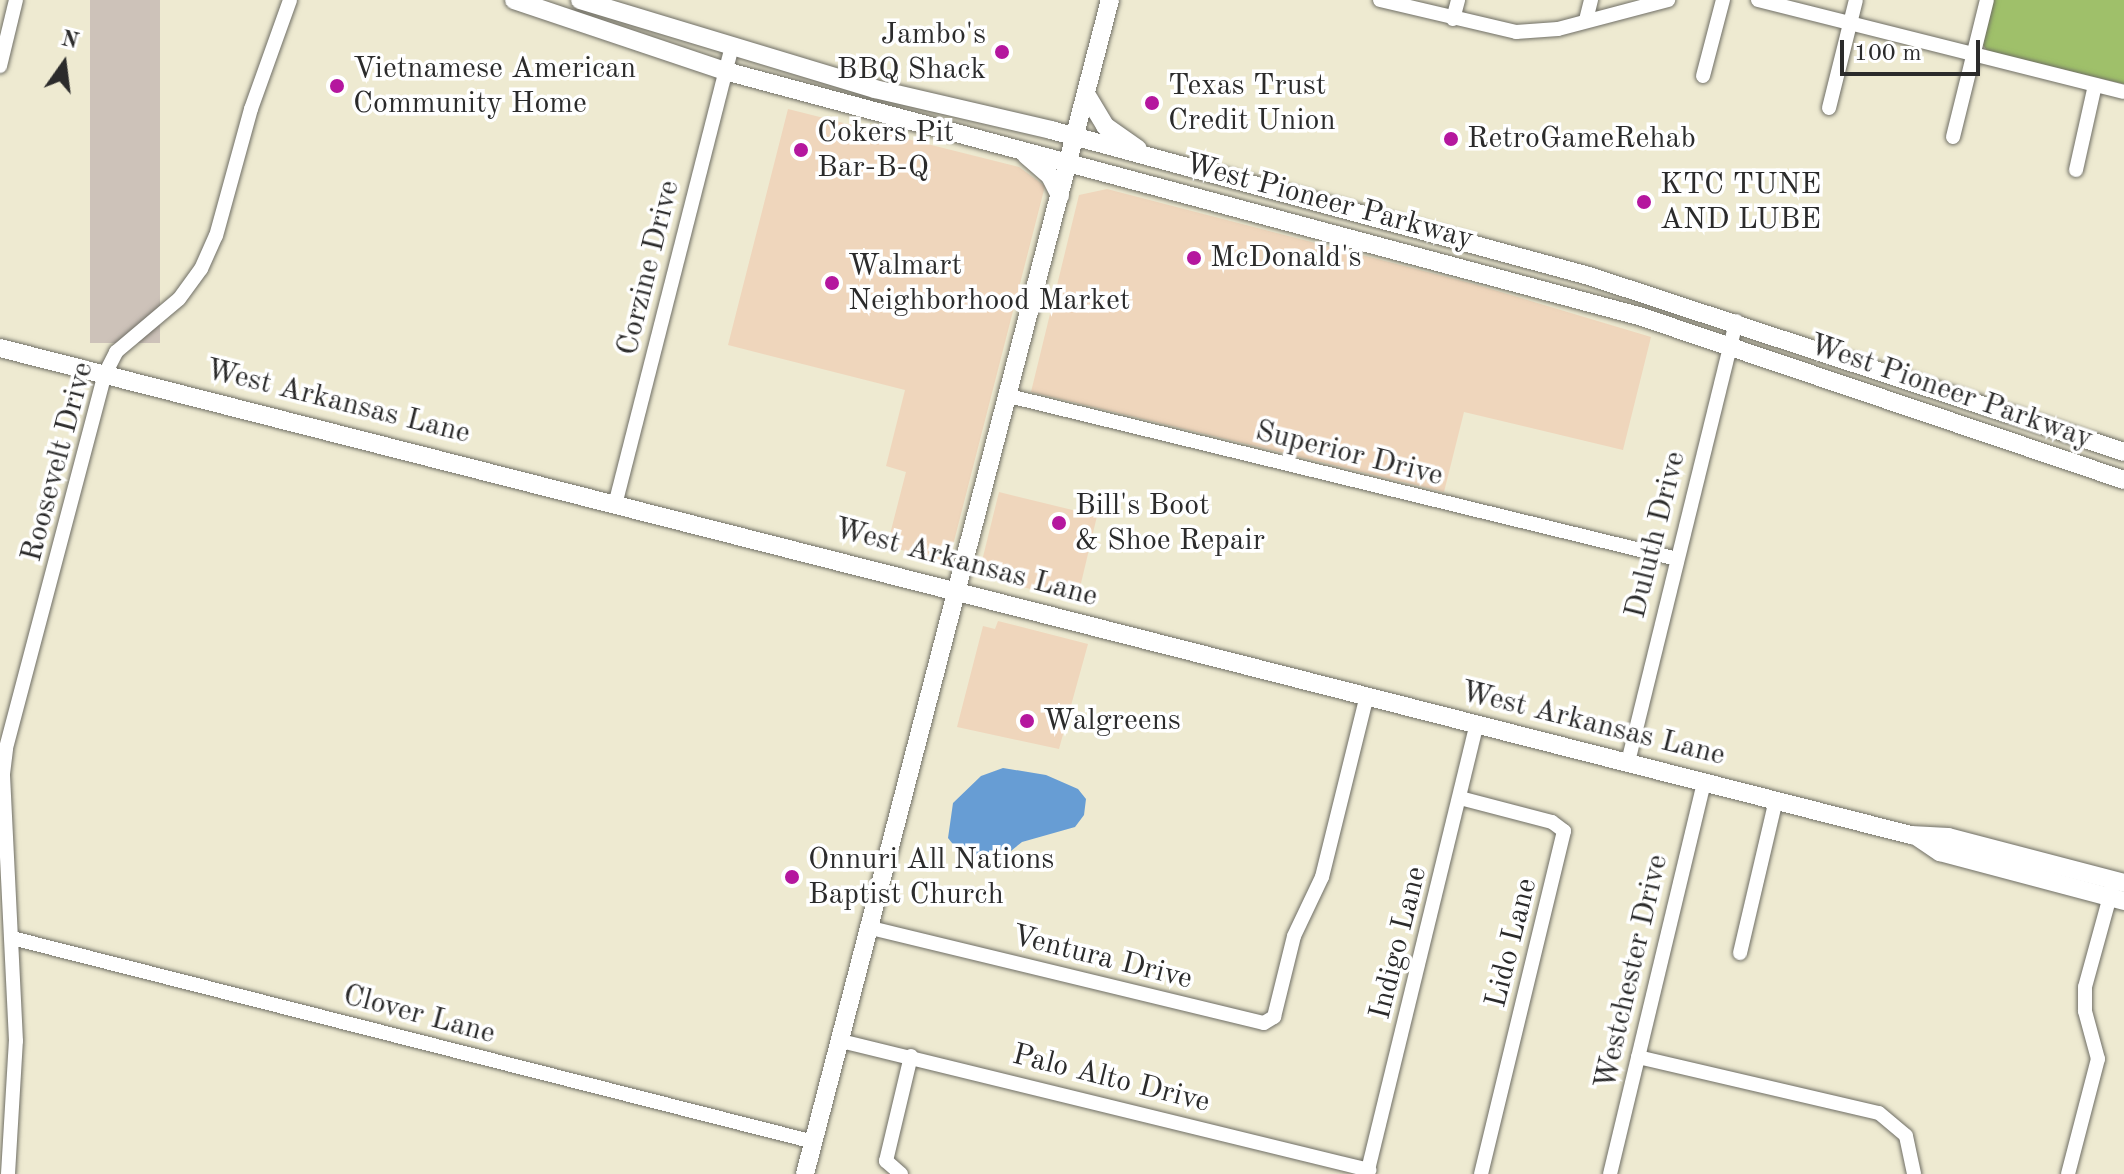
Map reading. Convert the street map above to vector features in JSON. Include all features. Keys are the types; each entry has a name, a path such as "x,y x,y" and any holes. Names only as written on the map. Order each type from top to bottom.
{"main road":[{"name":"West Pioneer Parkway","path":"514,0 725,71 1627,313 2124,480"},
{"name":"West Pioneer Parkway","path":"580,0 731,49 1075,137 1736,321 2124,452"},
{"path":"805,1174 1110,0"},
{"path":"1086,94 1105,126 1158,161"},
{"path":"1013,148 1036,161 1060,196"},
{"path":"1340,234 1351,212"},
{"name":"West Arkansas Lane","path":"0,348 616,501 1916,836 1940,852 2118,890"},
{"path":"2016,443 2026,418"}],"street":[{"path":"0,66 16,0"},
{"name":"Roosevelt Drive","path":"8,1174 5,1151 16,1041 3,774 6,748 105,374 116,352 179,299 201,269 216,236 251,109 290,0"},
{"path":"1380,0 1516,32 1586,20 1668,0"},
{"path":"1453,19 1458,0"},
{"path":"1586,20 1591,0"},
{"path":"1703,76 1723,0"},
{"path":"1758,0 2124,92"},
{"path":"1829,108 1856,0"},
{"path":"1953,137 1987,0"},
{"name":"Corzine Drive","path":"616,501 731,49"},
{"path":"2076,170 2095,85"},
{"name":"Duluth Drive","path":"1628,762 1736,321"},
{"name":"Superior Drive","path":"1009,396 1677,559"},
{"name":"Ventura Drive","path":"871,928 1264,1023 1274,1017 1294,936 1322,877 1367,695"},
{"name":"Indigo Lane","path":"1368,1172 1477,723"},
{"name":"Westchester Drive","path":"1610,1174 1704,781"},
{"name":"Lido Lane","path":"1460,798 1552,822 1564,837 1481,1174"},
{"path":"1740,953 1776,800"},
{"path":"2068,1174 2098,1059 2083,999 2118,890"},
{"name":"Clover Lane","path":"12,938 814,1142"},
{"name":"Palo Alto Drive","path":"841,1041 1368,1172"},
{"path":"901,1174 886,1161 911,1056"},
{"path":"1638,1057 1879,1113 1906,1136 1914,1174"}],"shaded area":[{"path":"90,0 160,0 160,343 90,343"},
{"path":"788,109 1019,167 1045,186 951,553 942,561 887,546 906,472 886,466 905,390 728,345"},
{"path":"1107,189 1474,284 1651,337 1623,450 1464,412 1444,492 1031,392 1079,195"},
{"path":"999,492 1097,516 1077,600 989,579 981,565"},
{"path":"998,621 1088,644 1059,749 957,727 983,626 995,629"}],"green space":[{"path":"1989,0 2124,0 2124,84 1988,52 1983,45"}],"water":[{"path":"1003,768 1046,775 1078,789 1086,799 1084,815 1075,827 1022,842 1001,859 964,858 948,838 953,803 981,776"}],"place":[{"name":"Jambo's BBQ Shack","path":"1002,52"},
{"name":"Vietnamese American Community Home","path":"337,86"},
{"name":"Texas Trust Credit Union","path":"1152,103"},
{"name":"RetroGameRehab","path":"1451,139"},
{"name":"Cokers Pit Bar-B-Q","path":"801,150"},
{"name":"KTC TUNE AND LUBE","path":"1644,202"},
{"name":"McDonald's","path":"1194,258"},
{"name":"Walmart Neighborhood Market","path":"832,283"},
{"name":"Bill's Boot & Shoe Repair","path":"1059,523"},
{"name":"Walgreens","path":"1027,721"},
{"name":"Onnuri All Nations Baptist Church","path":"792,877"}]}
